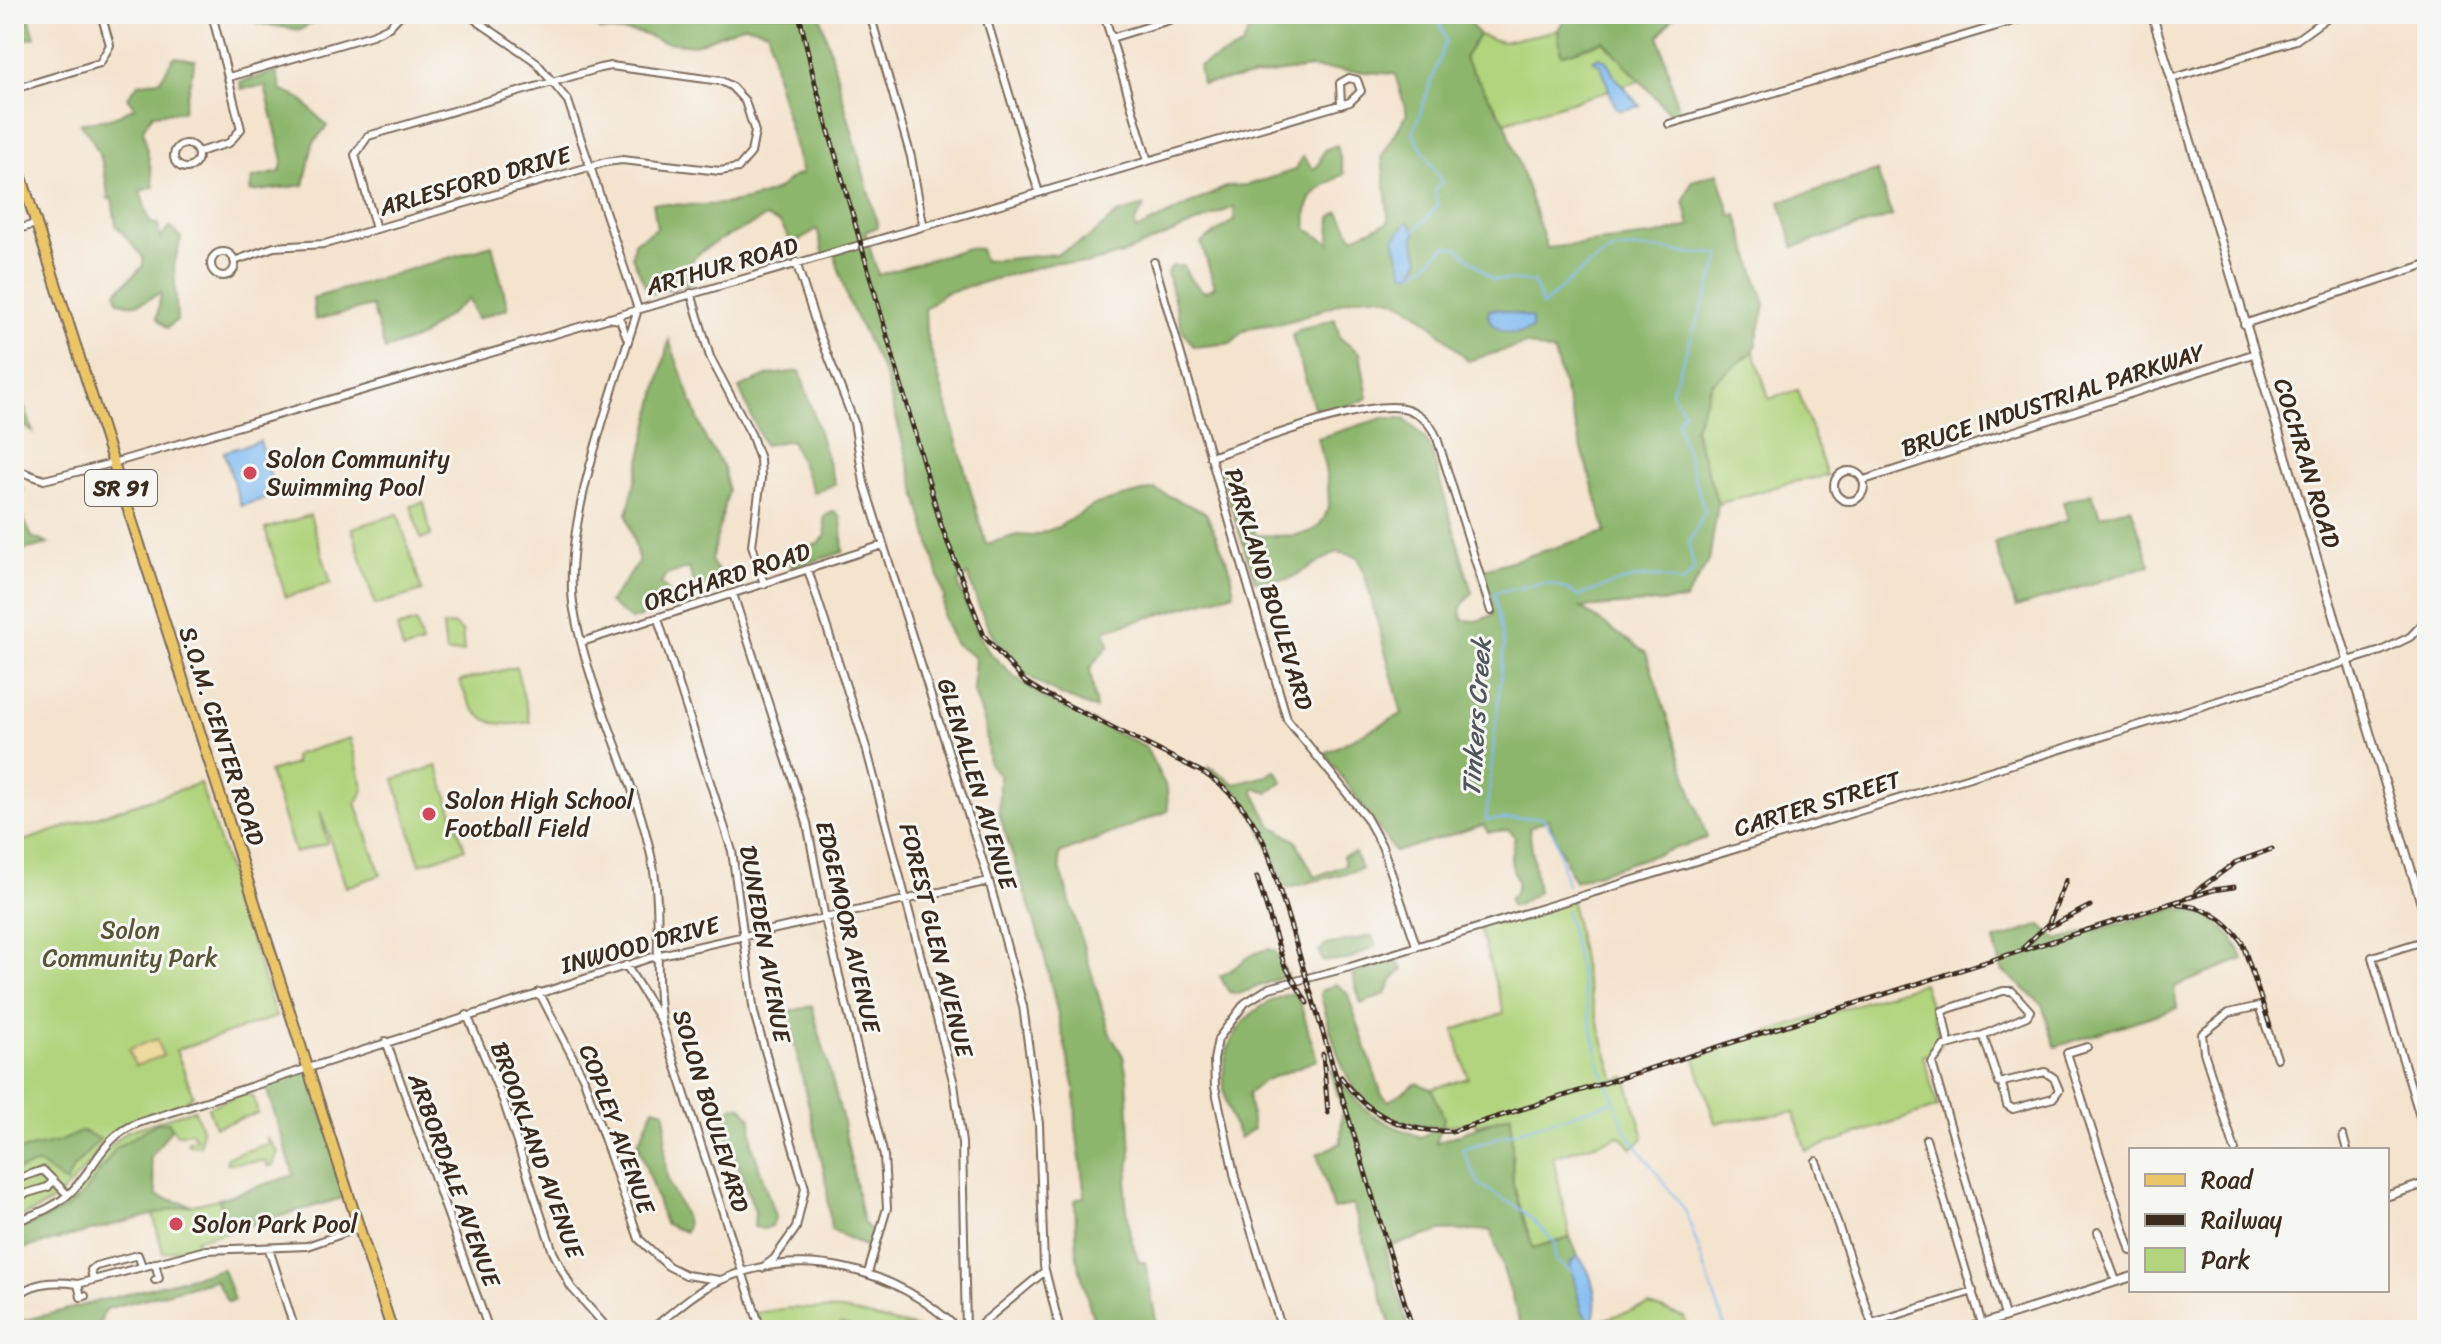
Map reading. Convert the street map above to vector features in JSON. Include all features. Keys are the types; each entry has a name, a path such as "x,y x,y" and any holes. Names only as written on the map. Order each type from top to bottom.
{"main road":[{"name":"S.O.M. CENTER ROAD","path":"14,154 392,1330"}],"street":[{"path":"14,89 100,63 110,45 101,14"},
{"path":"198,152 229,143 241,129 212,14"},
{"path":"229,77 372,35 389,27 401,14"},
{"path":"870,14 911,157 923,224"},
{"path":"985,14 1039,193"},
{"path":"1104,14 1148,161"},
{"path":"1111,38 1189,14"},
{"path":"1669,124 2037,14"},
{"name":"COCHRAN ROAD","path":"2152,14 2427,922"},
{"path":"2171,79 2296,40 2332,14"},
{"path":"469,15 535,61 554,82 576,117 638,309"},
{"name":"ARLESFORD DRIVE","path":"234,261 267,249 317,245 592,165 622,160 729,170 746,163 755,143 755,132 745,101 721,81 611,66 554,82"},
{"path":"1349,78 1357,80 1359,96 1341,105 1340,83 1349,78"},
{"path":"376,229 355,155 368,136 554,82"},
{"name":"ARTHUR ROAD","path":"14,469 44,480 113,463 923,224 1341,105"},
{"path":"14,230 36,224"},
{"name":"GLENALLEN AVENUE","path":"796,262 818,330 854,422 864,483 989,881 1016,979 1029,1045 1039,1124 1045,1271 1060,1330"},
{"name":"PARKLAND BOULEVARD","path":"1154,262 1287,719 1362,810 1382,846 1416,945"},
{"path":"2244,324 2427,264"},
{"path":"691,293 710,357 751,434 760,459 761,478 752,545 764,584"},
{"name":"SOLON BOULEVARD","path":"638,309 574,540 572,596 582,642 651,855 657,894 656,956 662,1024 761,1330"},
{"path":"604,318 620,320 627,332 627,341"},
{"name":"BRUCE INDUSTRIAL PARKWAY","path":"1864,480 2253,354"},
{"path":"1210,457 1368,408 1406,409 1430,422 1491,611"},
{"name":"BRUCE INDUSTRIAL PARKWAY","path":"1845,471 1854,471 1864,480 1864,491 1857,499 1842,500 1835,492 1834,482 1845,471"},
{"name":"ORCHARD ROAD","path":"582,642 883,545"},
{"name":"FOREST GLEN AVENUE","path":"808,570 866,747 908,901 959,1116 966,1330"},
{"name":"EDGEMOOR AVENUE","path":"733,594 807,823 825,919 886,1174 884,1224 868,1273"},
{"name":"DUNEDEN AVENUE","path":"658,619 732,851 754,1013 805,1188 796,1228 774,1259 762,1268"},
{"name":"CARTER STREET","path":"1282,1330 1235,1178 1215,1087 1214,1060 1218,1039 1245,1003 1269,988 2347,662 2395,646 2427,619"},
{"name":"INWOOD DRIVE","path":"65,1197 104,1146 131,1126 656,956 989,881"},
{"path":"2427,940 2372,957 2427,1140"},
{"path":"626,965 662,1024"},
{"path":"1949,1045 1942,1011 2003,991 2012,991 2026,1004 2030,1014 2027,1016 1983,1035 1949,1045 1944,1046 1932,1063 2005,1316"},
{"name":"COPLEY AVENUE","path":"539,992 583,1077 639,1239 668,1266 686,1275 719,1280"},
{"path":"2234,1148 2204,1052 2202,1034 2229,1013 2259,1006 2277,1058"},
{"name":"BROOKLAND AVENUE","path":"467,1015 503,1100 553,1252 571,1287 609,1330"},
{"path":"1983,1035 2007,1105 2013,1109 2053,1098 2059,1090 2054,1078 2045,1072 2002,1084"},
{"name":"ARBORDALE AVENUE","path":"386,1041 489,1330"},
{"path":"2087,1047 2067,1053 2129,1245"},
{"path":"2343,1136 2346,1148"},
{"path":"1926,1139 1982,1324"},
{"path":"1816,1161 1873,1327 1973,1291"},
{"path":"14,1180 43,1170 65,1197 40,1213 14,1222"},
{"path":"14,1197 51,1183"},
{"path":"2389,1195 2427,1183"},
{"path":"14,1300 20,1291 56,1280 78,1284 206,1250 307,1246 359,1228"},
{"path":"2098,1232 2116,1281"},
{"path":"269,1249 295,1330"},
{"path":"282,1249 285,1260"},
{"path":"93,1280 91,1270 96,1266 138,1255 142,1266"},
{"path":"155,1263 159,1278 155,1280"},
{"path":"650,1330 719,1280 762,1268 813,1263 868,1273 911,1292 959,1330"},
{"path":"974,1330 1045,1271"},
{"path":"1963,1330 2129,1278"},
{"path":"78,1284 81,1297 85,1296"}],"green space":[{"path":"14,14 28,14 35,37 14,43"},
{"path":"255,14 328,14 300,30 257,23"},
{"path":"588,14 658,17 820,14 878,227 865,232 878,275 968,248 980,249 984,261 1057,254 1089,238 1117,214 1145,206 1135,222 1136,230 1228,186 1248,185 1295,170 1303,156 1312,169 1318,166 1324,150 1337,145 1344,174 1314,194 1307,208 1307,229 1330,243 1331,217 1339,212 1353,237 1389,222 1382,156 1407,114 1395,74 1309,68 1202,84 1199,66 1242,47 1256,14 1463,14 1479,35 1464,58 1505,122 1547,248 1658,235 1690,226 1684,201 1692,181 1718,173 1731,216 1737,215 1765,305 1754,351 1712,383 1694,429 1718,504 1709,561 1685,600 1581,608 1646,653 1707,838 1574,881 1548,819 1529,828 1538,892 1516,906 1510,905 1509,899 1517,883 1511,863 1515,836 1509,830 1488,832 1483,825 1395,852 1325,753 1402,714 1364,572 1358,557 1337,552 1289,579 1255,581 1223,481 1223,468 1235,467 1249,522 1256,535 1300,535 1318,526 1328,504 1327,477 1318,438 1383,418 1403,418 1425,438 1432,453 1472,593 1460,609 1463,620 1477,621 1493,615 1478,571 1606,532 1554,353 1526,344 1468,361 1410,308 1382,296 1347,300 1296,319 1256,326 1244,331 1232,343 1194,347 1182,330 1167,272 1172,266 1184,266 1190,279 1204,292 1215,287 1201,243 1234,220 1234,207 1122,254 1086,264 1056,262 945,293 925,309 926,333 986,544 1017,535 1033,536 1058,527 1096,504 1154,489 1206,513 1229,565 1234,593 1105,630 1109,645 1090,668 1096,709 1027,675 999,645 987,625 968,575 958,583 974,625 989,652 1015,677 1048,700 1145,746 1167,789 1168,811 1059,854 1060,868 1110,1034 1123,1056 1131,1156 1125,1193 1130,1235 1139,1262 1145,1262 1158,1330 1096,1330 1077,1259 1075,1200 1085,1196 1076,1128 1075,1089 1042,945 999,814 999,776 989,763 985,724 973,689 975,658 954,643 943,617 944,596 885,376 848,301 834,253 824,255 817,229 793,244 780,223 765,217 717,242 690,262 692,284 649,294 632,256 634,242 657,228 653,203 699,205 747,200 776,190 794,176 802,174 778,85 768,31 744,25 695,45 663,42 640,33 600,30 588,20"},
{"path":"1567,14 1676,14 1659,36 1680,117 1673,117 1604,41 1561,55 1558,30"},
{"path":"1558,30 1561,55 1604,41 1643,80 1505,122 1464,58 1479,35 1502,42"},
{"path":"174,57 195,60 183,111 153,114 143,129 154,187 140,191 150,223 158,224 160,239 170,227 181,238 174,266 177,320 167,328 157,318 161,292 136,304 118,301 116,292 143,266 143,257 116,225 101,158 93,140 80,123 110,119 135,107 128,97 138,84 160,80"},
{"path":"276,72 282,91 300,98 327,126 313,143 304,185 250,192 252,178 280,172 283,160 265,86 241,89 240,82"},
{"path":"1877,171 1892,216 1794,247 1780,202"},
{"path":"492,245 508,308 477,319 469,299 420,337 385,350 372,306 315,320 313,298"},
{"path":"1335,319 1340,338 1360,353 1368,398 1328,411 1314,407 1292,336 1299,330"},
{"path":"669,340 706,440 724,468 728,492 711,561 729,587 698,597 689,568 666,575 661,584 679,603 631,620 609,603 639,562 627,515"},
{"path":"1754,351 1769,399 1798,390 1827,476 1792,482 1718,504 1694,429 1712,383"},
{"path":"800,371 835,484 814,493 791,440 764,445 739,388 769,375"},
{"path":"14,375 33,432 14,419"},
{"path":"23,490 20,512 32,537 49,544 14,552 14,498"},
{"path":"2092,493 2100,516 2131,507 2150,565 2016,608 1995,543 2068,520 2063,502"},
{"path":"424,502 431,536 421,539 411,506"},
{"path":"834,511 841,518 843,552 792,568 789,556 820,542 826,535 824,517"},
{"path":"398,514 422,591 375,605 352,528"},
{"path":"310,515 331,583 286,597 265,529"},
{"path":"416,622 422,644 403,650 397,628"},
{"path":"454,625 462,631 464,652 446,653 443,626"},
{"path":"516,667 530,722 504,724 484,719 470,705 460,681"},
{"path":"350,738 364,790 356,803 381,875 346,887 320,811 327,843 295,853 269,772 295,764 294,755"},
{"name":"Solon High School Football Field","path":"437,766 465,849 420,864 394,779"},
{"path":"1209,766 1235,784 1267,776 1276,770 1283,782 1269,792 1256,788 1253,791 1271,825 1296,841 1315,877 1345,865 1343,856 1355,853 1361,869 1287,888 1255,817 1238,793 1209,770"},
{"name":"Solon Community Park","path":"200,783 276,1017 176,1050 193,1095 188,1101 115,1131 78,1176 51,1202 14,1219 14,844"},
{"path":"1571,898 1585,977 1615,1080 1626,1077 1644,1138 1632,1148 1620,1136 1553,1157 1570,1237 1533,1248 1513,1184 1511,1115 1476,1125 1476,1122 1440,1126 1444,1118 1432,1089 1468,1078 1454,1030 1504,1013 1479,926"},
{"path":"2178,908 2210,918 2218,924 2233,939 2243,959 2174,987 2177,1008 2055,1047 2042,1004 2002,970 1994,941 2041,925 2057,940"},
{"path":"1372,936 1376,946 1347,960 1322,961 1319,951 1326,945"},
{"path":"1268,949 1275,951 1287,975 1239,994 1229,992 1220,976 1254,954"},
{"path":"1396,960 1403,970 1393,979 1386,994 1361,1004 1352,974"},
{"path":"1923,983 1942,1043 1936,1052 1923,1056 1938,1107 1806,1151 1794,1112 1715,1123 1694,1056"},
{"path":"1336,984 1347,992 1382,1095 1389,1101 1417,1083 1432,1089 1444,1119 1436,1143 1511,1114 1513,1184 1533,1248 1570,1237 1578,1256 1570,1263 1582,1311 1591,1322 1569,1330 1522,1330 1491,1230 1441,1231 1385,1248 1409,1330 1392,1330 1353,1205 1333,1209 1317,1154 1341,1143 1342,1109 1330,1068 1359,1104 1390,1125 1421,1137 1438,1127 1389,1119 1369,1106 1358,1093 1341,1063 1321,996 1321,991"},
{"path":"1297,992 1317,1060 1263,1081 1248,1094 1253,1129 1240,1138 1224,1091 1228,1048 1238,1029 1253,1013 1272,1001"},
{"path":"812,1006 842,1117 863,1222 874,1234 869,1248 831,1230 826,1179 787,1012"},
{"path":"308,1067 349,1196 227,1232 219,1199 294,1175 264,1081"},
{"path":"244,1093 253,1096 258,1113 215,1127 208,1107"},
{"path":"734,1106 742,1107 751,1118 752,1145 775,1217 772,1226 764,1229 754,1227 755,1211 721,1119"},
{"path":"654,1108 665,1111 666,1168 670,1186 685,1215 685,1232 665,1224 638,1143"},
{"path":"194,1109 202,1129 200,1146 188,1145 188,1141 197,1139 191,1132 177,1135 171,1126 157,1123 116,1148 84,1194 66,1209 14,1232 14,1225 41,1217 69,1199 96,1161 125,1132"},
{"path":"169,1122 171,1129 150,1158 157,1196 190,1205 14,1251 14,1232 66,1209 84,1194 116,1148 157,1123"},
{"path":"82,1131 100,1139 73,1168 66,1184 39,1164 14,1171 14,1151 59,1142"},
{"path":"267,1138 278,1152 273,1165 268,1167 266,1161 227,1163 227,1157 267,1144"},
{"path":"219,1199 227,1232 196,1239 197,1245 163,1253 153,1214"},
{"path":"223,1269 234,1300 228,1302 215,1280 109,1308 104,1311 99,1326 14,1330 14,1323"},
{"path":"1649,1305 1684,1317 1688,1330 1570,1330"},
{"path":"789,1308 843,1310 918,1328 861,1330 840,1324 838,1330 761,1330 756,1313"}],"sand":[{"path":"157,1039 163,1056 135,1066 129,1049"}],"water":[{"path":"1599,57 1606,60 1616,79 1640,106 1620,111 1615,107 1601,66 1593,60"},
{"path":"1408,221 1415,231 1414,242 1420,258 1413,273 1404,273 1394,239"},
{"path":"1497,309 1532,318 1532,329 1519,333 1501,330 1488,315 1489,310"},
{"name":"Solon Community Swimming Pool","path":"260,441 276,495 241,506 224,452"},
{"path":"1578,1256 1594,1288 1595,1306 1591,1322 1582,1311 1570,1263"}],"waterway":[{"name":"Tinkers Creek","path":"1415,231 1437,207 1435,190 1442,182 1413,133 1446,40 1436,14"},
{"name":"Tinkers Creek","path":"1413,273 1445,246 1458,248 1492,279 1533,282 1543,306 1588,266 1617,250 1669,250 1721,256 1671,393 1684,410 1677,423 1705,512 1689,544 1694,570 1682,584 1670,579 1644,577 1579,596 1545,583 1494,592 1504,645 1486,820 1542,817 1555,836 1567,885"},
{"name":"Tinkers Creek","path":"1566,910 1600,1066 1627,1133 1686,1212 1726,1330"},
{"name":"Tinkers Creek","path":"1572,1271 1555,1261 1555,1243 1526,1213 1479,1184 1462,1149 1612,1102"}],"railway":[{"path":"799,14 815,83 941,525 984,636 1025,682 1204,773 1235,799 1258,830 1269,855 1413,1330"},
{"path":"2196,891 2236,862 2272,849"},
{"path":"1257,877 1284,964 1307,1003"},
{"path":"2024,947 2049,923 2066,880"},
{"path":"1341,1077 1363,1102 1390,1119 1419,1129 1453,1131 2213,890 2234,887"},
{"path":"2178,905 2206,911 2222,920 2236,934 2242,942 2270,1026"},
{"path":"2049,927 2090,906"},
{"path":"1323,1054 1328,1113"}],"place":[{"name":"Solon Community Swimming Pool","path":"250,473"},
{"name":"Solon High School Football Field","path":"429,814"},
{"name":"Solon Park Pool","path":"176,1224"}]}
